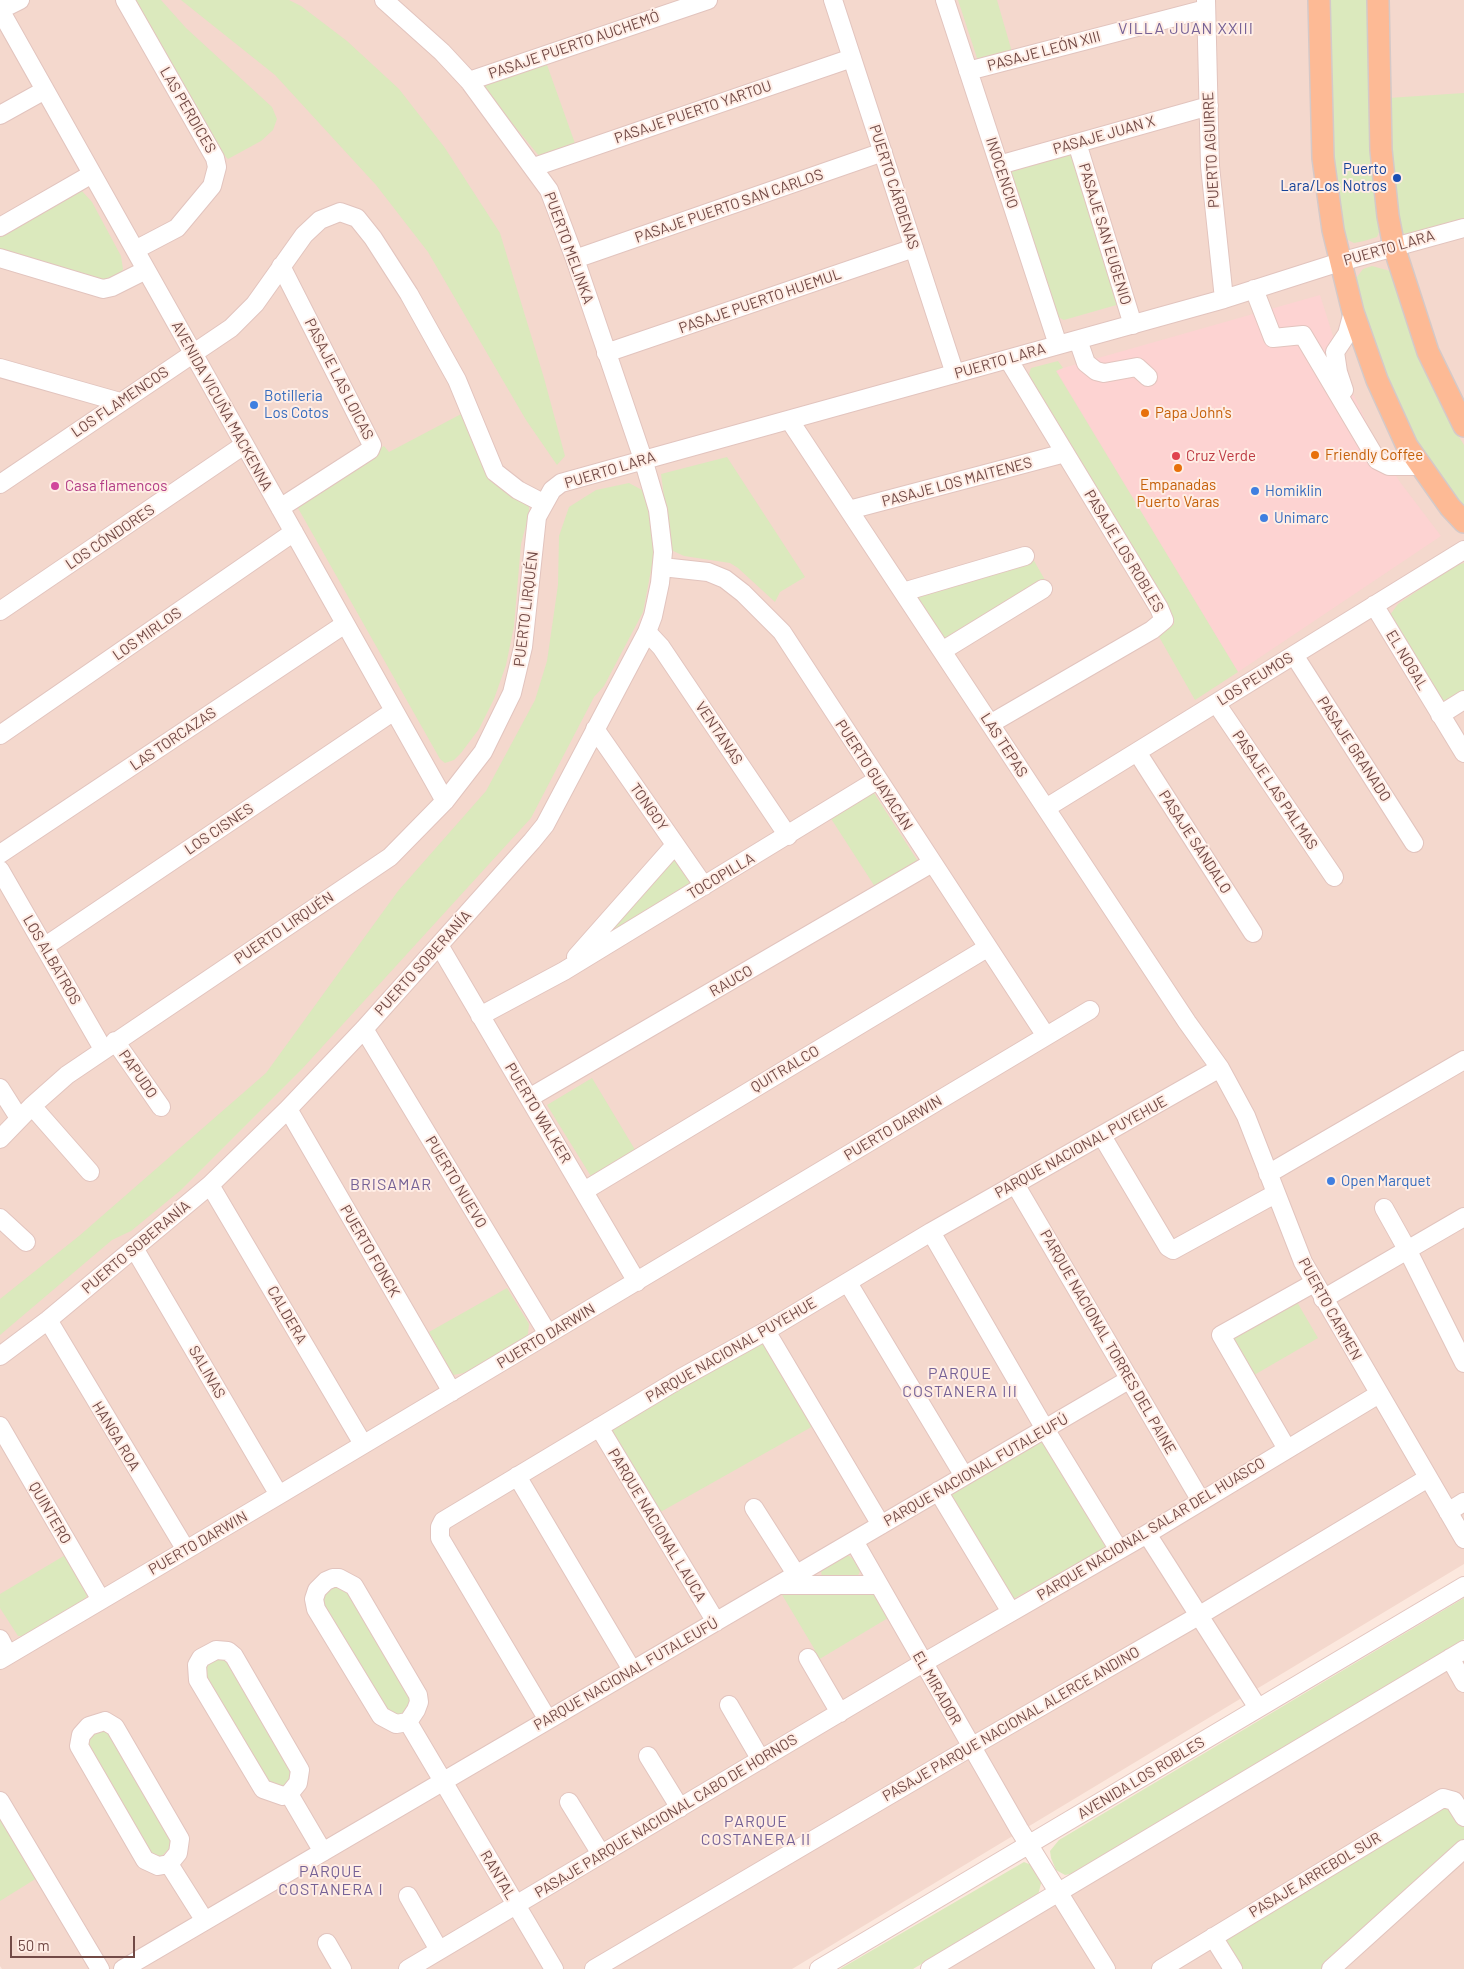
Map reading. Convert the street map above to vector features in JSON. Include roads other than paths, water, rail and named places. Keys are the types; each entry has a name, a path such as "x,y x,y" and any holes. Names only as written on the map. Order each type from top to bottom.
{"main road":[{"path":"1319,0 1323,158 1333,230 1353,312 1377,380 1407,446 1420,466 1464,522"},
{"path":"1378,0 1381,150 1388,216 1394,246 1428,352 1464,426"}],"street":[{"path":"0,10 20,0"},
{"name":"LAS PERDICES","path":"125,0 215,158 217,167 212,186 177,228 135,250"},
{"name":"PASAJE PUERTO AUCHEMÓ","path":"469,81 708,0"},
{"name":"PUERTO CÁRDENAS","path":"833,0 955,374"},
{"name":"INOCENCIO","path":"945,0 1058,345"},
{"name":"PUERTO MELINKA","path":"389,1 469,81 534,167 549,190 575,259 644,459"},
{"name":"PASAJE LEÓN XIII","path":"968,71 1206,5"},
{"name":"PUERTO AGUIRRE","path":"1206,5 1212,199 1224,299"},
{"name":"AVENIDA VICUÑA MACKENNA","path":"0,10 445,801"},
{"name":"PASAJE PUERTO YARTOU","path":"534,167 852,58"},
{"path":"0,115 45,90"},
{"name":"PASAJE JUAN X","path":"1000,165 1209,106"},
{"name":"PASAJE SAN EUGENIO","path":"1077,143 1133,325"},
{"name":"PASAJE PUERTO SAN CARLOS","path":"575,259 883,152"},
{"path":"0,227 92,174"},
{"name":"LOS FLAMENCOS","path":"0,484 120,402 220,337 244,316 311,227 320,220 340,212 357,218 373,238 409,294 457,380 495,472 518,490 543,503"},
{"name":"PUERTO LARA","path":"543,503 552,490 561,483 1133,325 1394,246 1464,228"},
{"name":"PASAJE PUERTO HUEMUL","path":"606,353 914,248"},
{"path":"0,258 103,289 112,287 146,270"},
{"name":"PASAJE LAS LOICAS","path":"280,508 370,450 372,445 281,266"},
{"path":"1254,289 1273,338 1302,335 1377,460 1389,466 1420,466"},
{"path":"1348,409 1348,401 1338,372 1335,352 1347,334 1353,312"},
{"path":"1078,340 1086,363 1096,371 1104,373 1137,367 1148,377"},
{"name":"PASAJE LOS ROBLES","path":"990,724 1152,630 1164,620 1008,359"},
{"path":"0,368 120,402"},
{"name":"LAS TEPAS","path":"790,421 1187,1022 1220,1068"},
{"name":"LOS CÓNDORES","path":"0,611 244,445"},
{"name":"PASAJE LOS MAITENES","path":"849,510 1065,453"},
{"name":"PUERTO SOBERANÍA","path":"0,1356 48,1320 210,1184 288,1109 364,1029 539,833 647,632 657,598 662,567 662,538 658,510 644,459"},
{"name":"PUERTO LIRQUÉN","path":"0,1139 19,1118 66,1075 390,857 445,801 483,752 504,713 512,693 524,647 535,532 543,503"},
{"name":"LOS MIRLOS","path":"0,735 294,532"},
{"name":"LOS PEUMOS","path":"1046,808 1464,550"},
{"path":"903,592 1025,556"},
{"name":"PUERTO GUAYACÁN","path":"662,567 708,572 734,585 782,632 1046,1036"},
{"path":"942,651 1043,589"},
{"name":"EL NOGAL","path":"1374,605 1464,753"},
{"name":"LAS TORCAZAS","path":"0,854 345,624"},
{"name":"VENTANAS","path":"647,632 661,647 788,836"},
{"name":"PASAJE GRANADO","path":"1294,655 1414,843"},
{"path":"1440,715 1464,700"},
{"name":"PASAJE LAS PALMAS","path":"1216,703 1334,878"},
{"name":"LOS CISNES","path":"44,948 394,711"},
{"name":"TONGOY","path":"595,729 704,886"},
{"name":"PASAJE SÁNDALO","path":"1137,752 1253,933"},
{"name":"TOCOPILLA","path":"480,1016 564,971 877,780"},
{"name":"TOCOPILLA","path":"564,971 676,845"},
{"name":"RAUCO","path":"529,1098 932,863"},
{"name":"LOS ALBATROS","path":"0,870 44,948 109,1045"},
{"name":"PUERTO WALKER","path":"439,945 636,1282"},
{"name":"QUITRALCO","path":"584,1191 987,948"},
{"name":"PUERTO DARWIN","path":"2,1651 101,1600 279,1496 1090,1010"},
{"name":"PUERTO NUEVO","path":"364,1029 548,1334"},
{"name":"PAPUDO","path":"109,1045 161,1107"},
{"path":"1268,1174 1464,1060"},
{"name":"PARQUE NACIONAL PUYEHUE","path":"548,1720 440,1538 440,1527 448,1517 681,1378 848,1283 931,1232 1220,1068"},
{"name":"PUERTO CARMEN","path":"1220,1068 1246,1116 1291,1235 1314,1283 1464,1539"},
{"path":"0,1088 19,1118"},
{"path":"32,1106 90,1172"},
{"name":"PUERTO FONCK","path":"288,1109 452,1392"},
{"path":"1102,1136 1168,1247 1173,1250 1275,1194"},
{"name":"CALDERA","path":"210,1184 363,1444"},
{"name":"PARQUE NACIONAL TORRES DEL PAINE","path":"1015,1184 1201,1501"},
{"path":"1384,1208 1408,1251 1464,1363"},
{"path":"1323,1299 1464,1217"},
{"path":"0,1218 26,1242"},
{"path":"931,1232 1045,1429 1119,1550"},
{"name":"SALINAS","path":"134,1248 279,1496"},
{"path":"848,1283 964,1476"},
{"path":"1287,1449 1221,1335 1314,1283"},
{"name":"HANGA ROA","path":"48,1320 186,1550"},
{"path":"766,1331 881,1525"},
{"name":"PARQUE NACIONAL FUTALEUFÚ","path":"123,1969 1130,1379"},
{"name":"PARQUE NACIONAL SALAR DEL HUASCO","path":"923,1663 1147,1534 1379,1394"},
{"name":"QUINTERO","path":"0,1426 101,1600"},
{"name":"PARQUE NACIONAL LAUCA","path":"599,1427 716,1622"},
{"path":"517,1476 632,1670"},
{"name":"PASAJE PARQUE NACIONAL ALERCE ANDINO","path":"594,1969 970,1746 1200,1615 1428,1478"},
{"path":"938,1492 1011,1612"},
{"path":"1448,1512 1464,1502"},
{"path":"754,1508 796,1574"},
{"path":"1147,1534 1258,1708"},
{"name":"EL MIRADOR","path":"854,1541 970,1746 1028,1844 1106,1969"},
{"path":"339,1578 354,1586 418,1694 419,1702 408,1722 396,1724 381,1716 316,1609 314,1599 317,1590 326,1581 339,1578"},
{"path":"778,1585 878,1585"},
{"name":"AVENIDA LOS ROBLES","path":"819,1969 1464,1586"},
{"path":"221,1650 234,1656 300,1770 298,1783 289,1794 283,1796 263,1789 198,1680 197,1664 209,1653 221,1650"},
{"path":"930,1969 1457,1654 1464,1683"},
{"path":"808,1658 840,1713"},
{"name":"PASAJE PARQUE NACIONAL CABO DE HORNOS","path":"408,1969 923,1663"},
{"path":"729,1705 761,1760"},
{"path":"105,1721 115,1727 180,1839 178,1853 169,1864 158,1866 145,1860 79,1746 81,1735 88,1726 105,1721"},
{"name":"RANTAL","path":"408,1722 554,1969"},
{"path":"648,1756 680,1808"},
{"path":"289,1794 323,1852"},
{"name":"PASAJE ARREBOL SUR","path":"1161,1969 1443,1798 1449,1798 1454,1801 1464,1817"},
{"path":"0,1801 100,1969"},
{"path":"569,1802 601,1854"},
{"path":"1331,1969 1464,1849"},
{"path":"169,1864 205,1921"},
{"path":"408,1896 439,1950"},
{"path":"1213,1937 1233,1969"},
{"path":"327,1943 342,1969"}],"place":[{"name":"Puerto Lara/Los Notros","path":"1397,178"},
{"name":"Botilleria Los Cotos","path":"254,405"},
{"name":"Papa John's","path":"1145,413"},
{"name":"Friendly Coffee","path":"1315,455"},
{"name":"Cruz Verde","path":"1176,456"},
{"name":"Empanadas Puerto Varas","path":"1178,468"},
{"name":"Casa flamencos","path":"55,486"},
{"name":"Homiklin","path":"1255,491"},
{"name":"Unimarc","path":"1264,518"},
{"name":"Open Marquet","path":"1331,1181"}],"district":[{"name":"VILLA JUAN XXIII","path":"1186,29"},
{"name":"BRISAMAR","path":"391,1185"},
{"name":"PARQUE COSTANERA III","path":"960,1383"},
{"name":"PARQUE COSTANERA II","path":"756,1831"},
{"name":"PARQUE COSTANERA I","path":"331,1881"}]}
